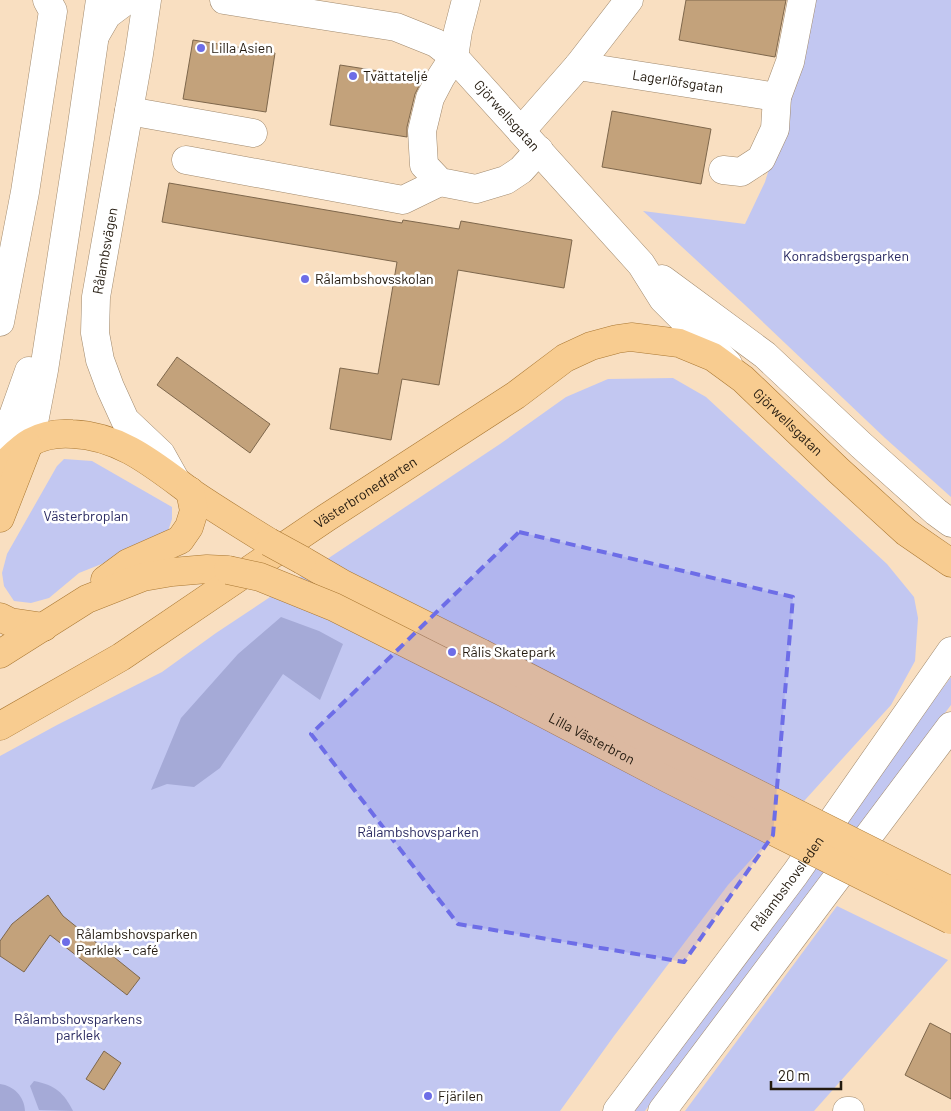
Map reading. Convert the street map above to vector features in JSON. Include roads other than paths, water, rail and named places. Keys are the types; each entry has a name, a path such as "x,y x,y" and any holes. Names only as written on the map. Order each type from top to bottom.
{"main road":[{"name":"Västerbronedfarten","path":"0,726 121,657 326,518 516,395 565,358 591,346 631,337 680,343 713,357 743,379"},
{"name":"Gjörwellsgatan","path":"743,379 906,532 951,563"},
{"path":"0,470 30,443 42,438 60,433 86,434 101,437 132,452 183,485 194,511 190,527 180,540 128,563 107,579 87,599 0,654"},
{"path":"0,518 30,443"},
{"name":"Lilla Västerbron","path":"183,485 217,510 269,542 352,588 951,891"},
{"name":"Lilla Västerbron","path":"87,599 143,577 172,572 207,569 228,570 260,577 334,607 503,692 669,779 951,920"},
{"path":"0,617 10,622 44,627"}],"street":[{"path":"0,322 25,192 53,11 47,0"},
{"path":"30,443 45,360 100,0"},
{"path":"96,36 107,15 127,0"},
{"name":"Rålambsvägen","path":"147,0 96,297 95,333 100,360 125,420 161,454 183,485"},
{"name":"Gjörwellsgatan","path":"224,0 396,27 436,43 454,58 641,264 663,299 743,379"},
{"path":"466,0 454,58 430,98 422,131 424,165 440,182 476,189 506,180 521,170 530,141 578,66 630,0"},
{"path":"723,170 741,172 762,159 775,129 777,97 790,62 802,0"},
{"name":"Lagerlöfsgatan","path":"578,66 777,97"},
{"path":"129,111 253,133"},
{"path":"0,436 14,416 30,368 65,159 80,138"},
{"path":"186,160 403,200 440,182"},
{"name":"Gjörwellsgatan","path":"641,264 765,354 861,445 936,512 951,523"},
{"name":"Rålambshovsleden","path":"617,1111 795,874 951,651"},
{"path":"662,1111 951,726"}],"place":[{"name":"Lilla Asien","path":"201,48"},
{"name":"Tvättateljé","path":"353,76"},
{"name":"Rålambshovsskolan","path":"305,279"},
{"name":"Rålis Skatepark","path":"452,652"},
{"name":"Rålambshovsparken Parklek - café","path":"66,942"},
{"name":"Fjärilen","path":"428,1096"}],"park label":[{"name":"Konradsbergsparken","path":"846,256"},
{"name":"Västerbroplan","path":"86,516"},
{"name":"Rålambshovsparken","path":"418,832"},
{"name":"Rålambshovsparkens parklek","path":"78,1028"}]}
